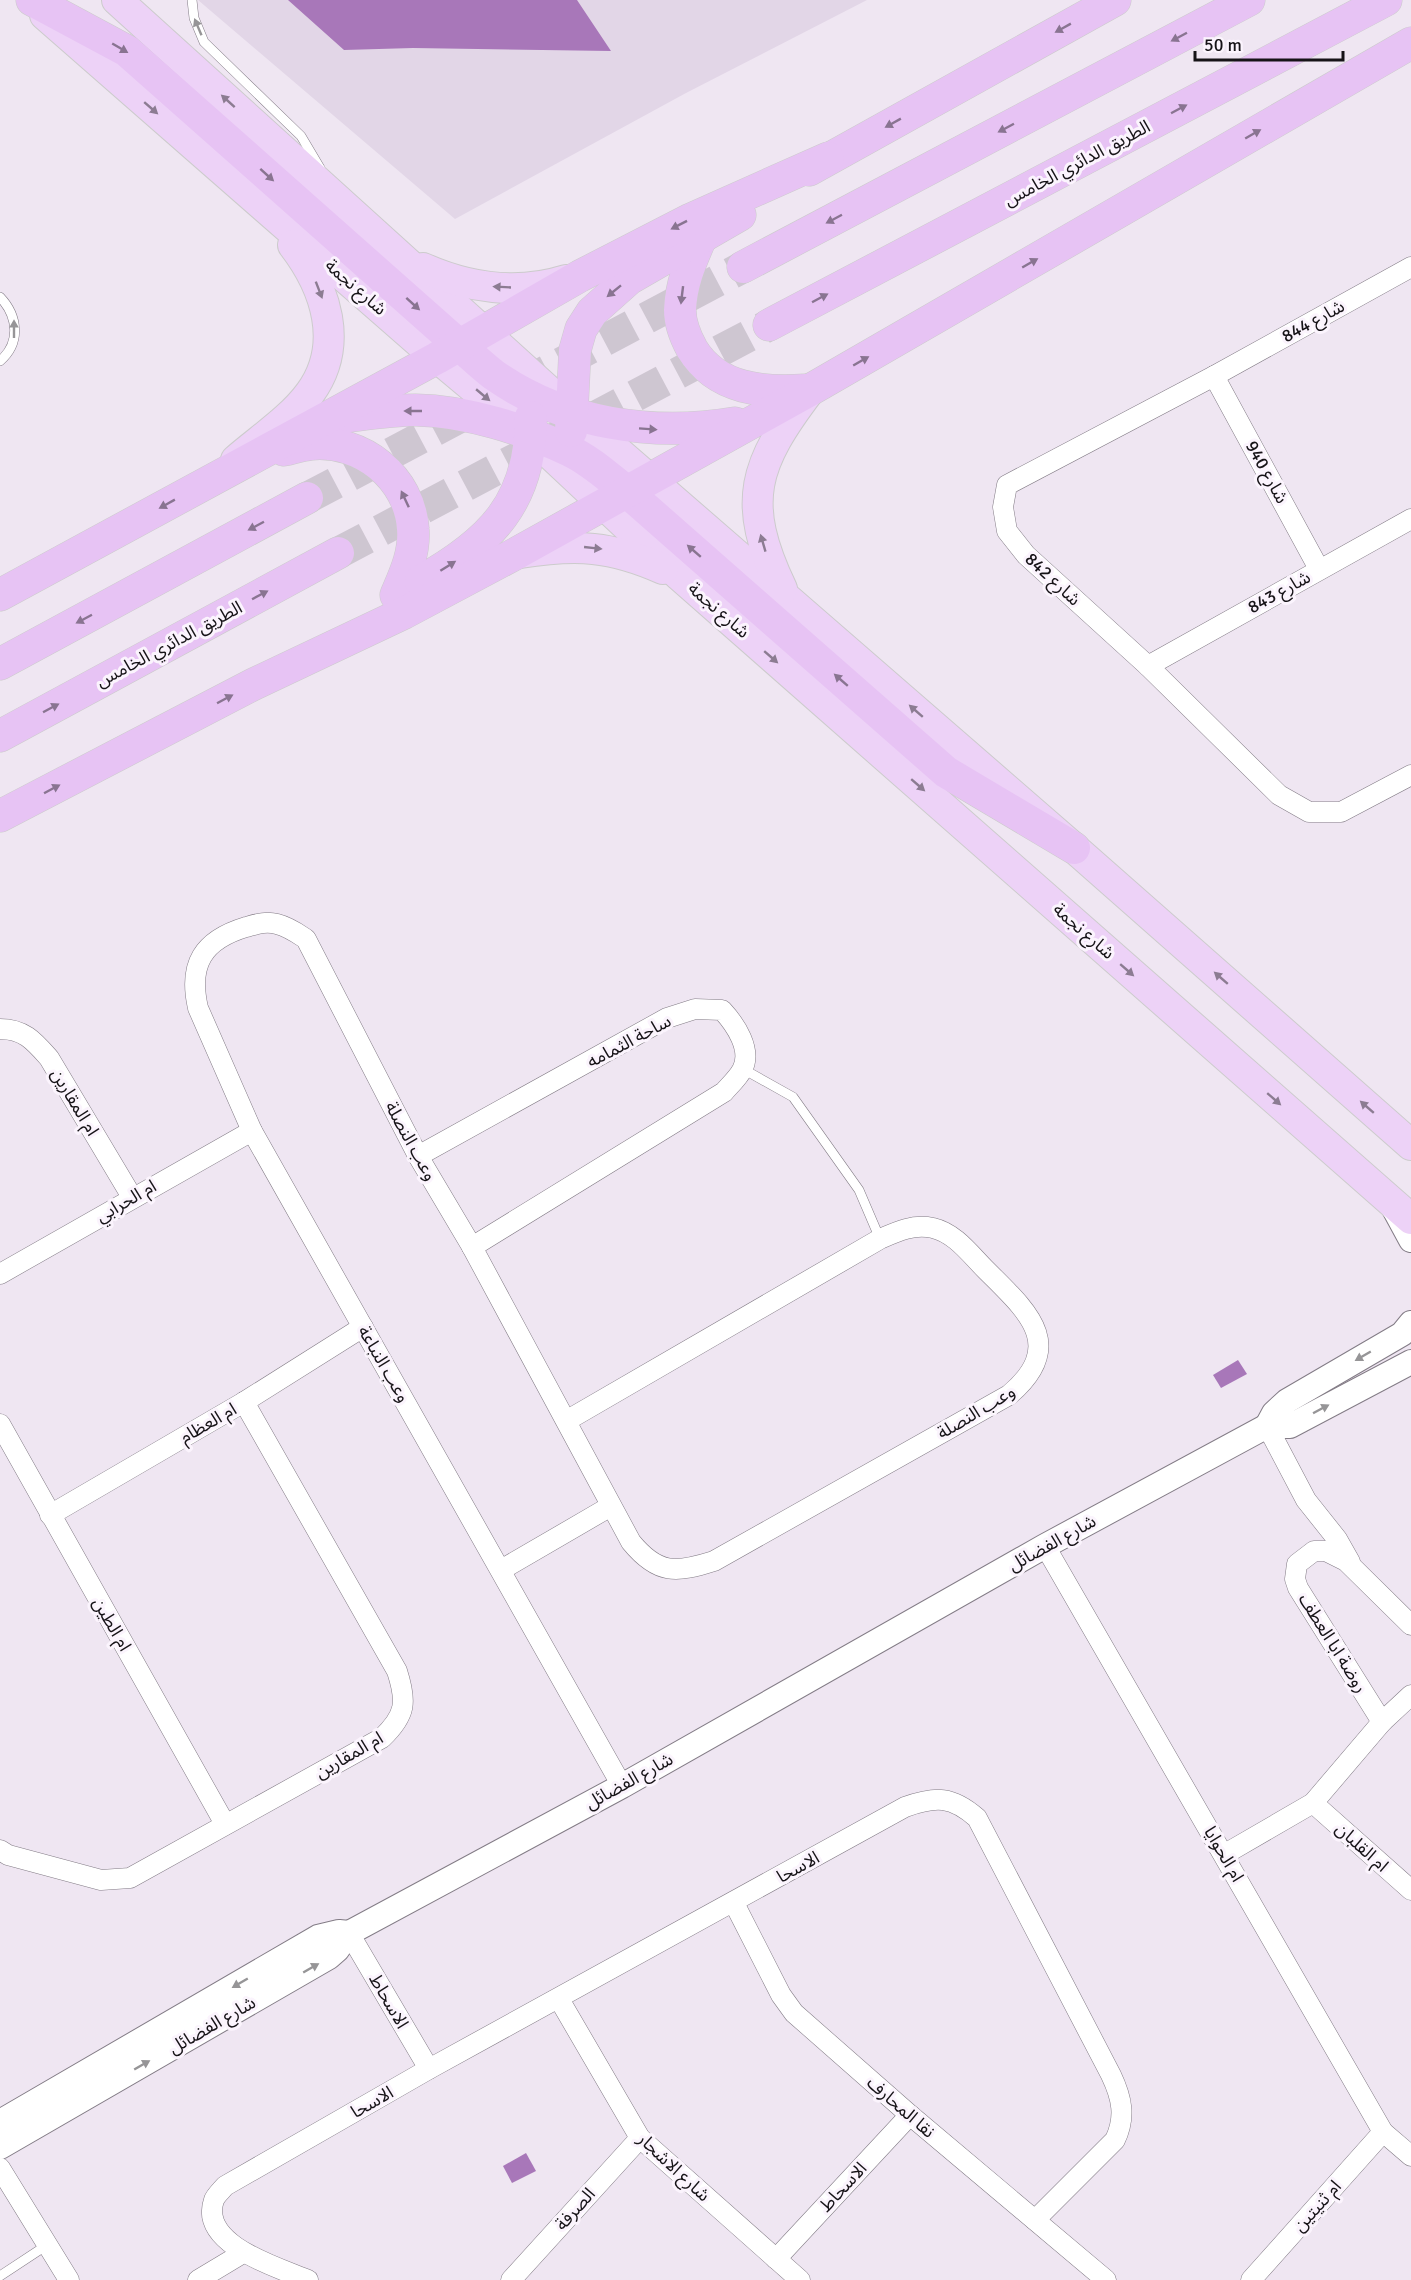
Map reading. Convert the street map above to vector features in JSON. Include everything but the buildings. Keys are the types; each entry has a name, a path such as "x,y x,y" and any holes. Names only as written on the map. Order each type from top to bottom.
{"highway":[{"path":"30,0 127,51 494,375 531,385 571,411 625,427 656,430 721,425 757,419"},
{"path":"572,463 571,411 575,350 581,329 591,312 629,279 700,240 828,158 1114,0"},
{"path":"743,267 1249,0"},
{"name":"الطريق الدائري الخامس","path":"769,325 1386,0"},
{"path":"0,816 254,684 404,613 514,554 810,390 1411,43"},
{"path":"0,595 324,420 580,276 691,219 828,158"},
{"path":"700,240 688,267 680,312 686,338 698,358 718,376 745,388 775,392 810,390"},
{"path":"254,684 450,565 481,542 500,521 517,496 529,459 531,385"},
{"path":"324,420 416,410 454,414 531,436 572,463 596,467 946,772 1074,848"},
{"path":"260,455 312,444 341,446 363,453 384,467 409,504 413,529 407,570 396,596"},
{"path":"0,664 307,498"},
{"name":"الطريق الدائري الخامس","path":"0,736 338,553"}],"main road":[{"name":"شارع نجمة","path":"30,0 264,207 460,345"},
{"name":"شارع نجمة","path":"117,0 396,253 460,345 531,436"},
{"path":"218,476 296,408 310,392 321,373 328,346 328,316 312,273 264,207"},
{"path":"396,253 444,277 471,285 526,288 580,276"},
{"path":"786,597 761,538 758,486 763,466 772,446 810,390"},
{"name":"شارع نجمة","path":"571,411 680,576 1400,1210"},
{"name":"شارع نجمة","path":"626,491 786,597 1411,1145"},
{"path":"514,554 566,547 612,550 680,576"}],"street":[{"name":"شارع 844","path":"1214,376 1411,267"},
{"name":"شارع 940","path":"1214,376 1320,569"},
{"name":"شارع 842","path":"1214,376 1007,485 1003,507 1007,531 1026,555 1148,666 1279,795 1309,812 1341,812 1411,775"},
{"name":"شارع 843","path":"1148,666 1411,519"},
{"name":"وعب النصلة","path":"221,937 263,922 290,928 306,939 418,1156 472,1247 631,1542 645,1559 666,1569 687,1570 714,1561 1009,1395 1027,1380 1036,1362 1039,1341 1032,1320 1018,1302 950,1234 915,1226 880,1239 566,1420"},
{"name":"وعب النباعة","path":"221,937 207,947 200,960 194,988 198,1008 252,1131 622,1786"},
{"name":"ساحة الثمامه","path":"418,1156 667,1018 695,1009 722,1010 737,1027 744,1048 743,1069"},
{"name":"ام المقارين","path":"0,1029 15,1029 32,1038 49,1058 132,1197"},
{"path":"472,1247 723,1092 743,1069"},
{"name":"ام الحرابي","path":"0,1274 132,1197 252,1131"},
{"path":"1400,1210 1411,1240"},
{"name":"شارع الفضائل","path":"1267,1426 1274,1413 1287,1401 1402,1334 1411,1323"},
{"name":"ام العظام","path":"50,1515 244,1402 363,1327"},
{"name":"شارع الفضائل","path":"0,2147 329,1957 344,1942 349,1933 622,1786 1045,1546 1267,1426 1290,1426 1411,1362"},
{"name":"ام المقارين","path":"0,1850 8,1855 101,1880 130,1878 382,1738 396,1725 403,1711 403,1691 397,1671 244,1402"},
{"name":"ام الطين","path":"0,1424 225,1824"},
{"path":"1267,1426 1306,1500 1337,1539 1353,1568"},
{"path":"501,1570 611,1506"},
{"name":"ام الحوايا","path":"1045,1546 1225,1854 1383,2132 1411,2156"},
{"name":"روضة ابا العطف","path":"1382,1722 1298,1588 1295,1579 1297,1564 1314,1551 1337,1554 1411,1625"},
{"path":"1225,1854 1313,1803 1382,1722 1411,1695"},
{"name":"الاسحا","path":"243,2253 226,2241 213,2214 214,2200 225,2186 429,2069 559,2000 905,1807 925,1800 946,1800 962,1806 977,1818 1111,2075 1122,2104 1121,2127 1114,2140 1035,2220"},
{"name":"ام القلبان","path":"1313,1803 1411,1890"},
{"name":"نقا المحارف","path":"734,1903 781,1995 794,2013 910,2115 1106,2280"},
{"path":"0,2122 318,1937 339,1932 349,1933"},
{"name":"الاسحاط","path":"349,1933 429,2069"},
{"name":"شارع الاشجار","path":"559,2000 640,2138 800,2280"},
{"path":"0,2140 14,2128 95,2081 103,2069 103,2062"},
{"name":"الاسحاط","path":"776,2259 910,2115"},
{"name":"ام ثنيتين","path":"1251,2280 1383,2132"},
{"name":"الصرفة","path":"511,2280 640,2138"},
{"path":"0,2168 69,2280"},
{"path":"198,2280 243,2253 309,2280"}],"lane":[{"path":"192,0 194,18 204,42 301,136 339,201"},
{"path":"0,297 11,311 15,331 10,350 0,361"},
{"path":"743,1069 793,1097 859,1190 880,1239"},
{"path":"0,2276 46,2245"}],"shaded area":[{"path":"198,0 867,0 686,93 455,219"},
{"path":"288,0 577,0 611,51 413,48 344,50"},
{"path":"1238,1360 1247,1374 1221,1388 1213,1375"},
{"path":"526,2153 536,2171 512,2183 503,2166"}],"tunnel":[{"path":"307,498 743,267"},
{"path":"338,553 769,325"}]}
